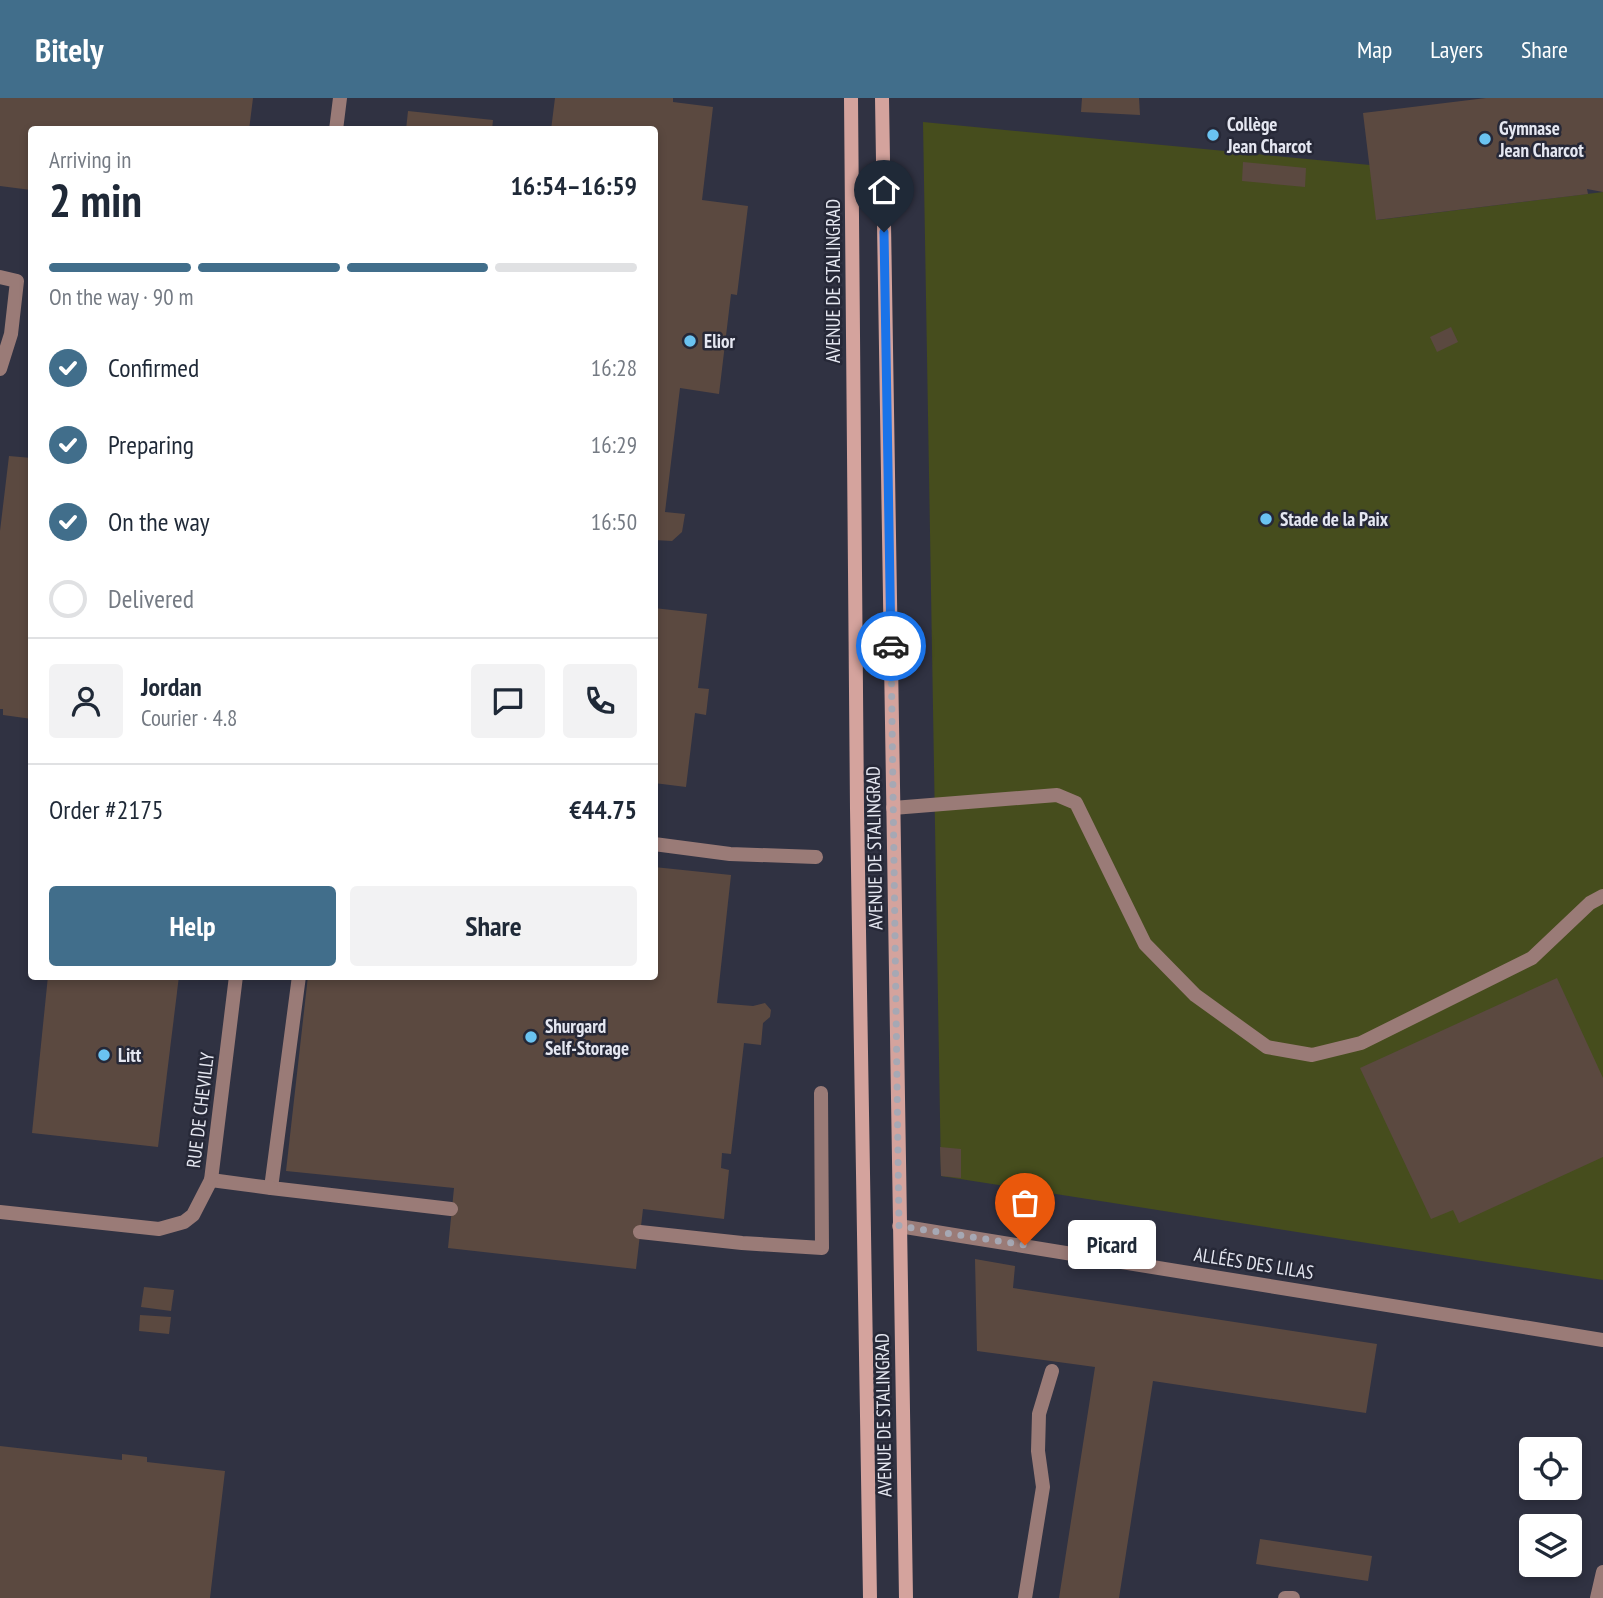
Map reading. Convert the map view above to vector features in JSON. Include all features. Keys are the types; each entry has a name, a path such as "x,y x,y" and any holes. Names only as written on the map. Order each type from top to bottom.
{"main road":[{"name":"AVENUE DE STALINGRAD","path":"851,98 857,823 870,1598"},
{"name":"AVENUE DE STALINGRAD","path":"882,98 906,1598"}],"street":[{"path":"336,126 340,98"},
{"path":"0,277 17,281 11,334 0,369"},
{"path":"893,808 1057,794 1076,803 1144,944 1195,995 1267,1047 1312,1055 1361,1043 1532,958 1590,903 1603,896"},
{"path":"658,845 730,854 816,857"},
{"name":"RUE DE CHEVILLY","path":"0,1212 159,1229 184,1222 193,1215 211,1180 236,980"},
{"path":"271,1188 298,980"},
{"path":"640,1232 822,1248 821,1093"},
{"path":"211,1180 451,1209"},
{"name":"ALLÉES DES LILAS","path":"899,1226 1603,1340"},
{"path":"1025,1598 1043,1487 1038,1451 1039,1414 1052,1371"},
{"path":"1597,1598 1603,1572"},
{"path":"1285,1598 1293,1598"}],"green space":[{"name":"Stade de la Paix","path":"923,122 1370,165 1377,220 1603,192 1603,1280 941,1176"}],"building":[{"path":"0,98 253,98 250,126 28,126 28,190 0,186"},
{"name":"Elior","path":"555,98 673,98 673,102 713,107 702,200 748,206 737,295 731,294 719,394 680,388 665,512 685,514 682,532 672,541 658,540 658,126 552,126"},
{"path":"1082,98 1139,98 1140,115 1081,112"},
{"name":"Gymnase Jean Charcot","path":"1486,98 1603,98 1603,192 1587,189 1588,194 1376,220 1363,113"},
{"path":"408,111 493,120 492,126 406,126"},
{"path":"1243,162 1306,168 1305,187 1242,181"},
{"path":"1451,327 1458,342 1437,352 1430,337"},
{"path":"9,456 28,458 28,718 3,715 3,709 0,709 0,531"},
{"path":"658,608 707,614 698,688 709,689 706,715 695,713 686,787 658,784"},
{"name":"Shurgard Self-Storage","path":"658,867 731,875 717,1003 753,1006 765,1003 771,1010 770,1017 763,1023 761,1045 744,1043 731,1154 722,1153 721,1168 729,1170 724,1219 643,1209 636,1269 448,1248 454,1188 286,1171 308,980 658,980"},
{"path":"1557,978 1603,1078 1603,1157 1459,1223 1453,1210 1431,1219 1360,1068"},
{"name":"Litt","path":"48,980 179,980 158,1147 32,1133"},
{"path":"940,1147 961,1149 961,1178 941,1176"},
{"path":"975,1259 1015,1266 1013,1288 1377,1344 1366,1413 1153,1381 1119,1598 1059,1598 1095,1367 977,1351"},
{"path":"144,1287 174,1290 171,1311 141,1307"},
{"path":"140,1315 171,1317 169,1334 139,1331"},
{"path":"0,1446 122,1460 122,1454 147,1457 147,1462 225,1471 210,1598 0,1598"},
{"path":"1260,1539 1372,1556 1368,1581 1256,1564"}],"way so far":[{"path":"891,646 899,1226 1025,1245"}],"place":[{"name":"Collège Jean Charcot","path":"1213,135"},
{"name":"Gymnase Jean Charcot","path":"1485,139"},
{"name":"Elior","path":"690,341"},
{"name":"Stade de la Paix","path":"1266,519"},
{"name":"Shurgard Self-Storage","path":"531,1037"},
{"name":"Litt","path":"104,1055"},
{"name":"Picard","path":"1025,1245"}],"route":[{"path":"884,232 891,646"}]}
